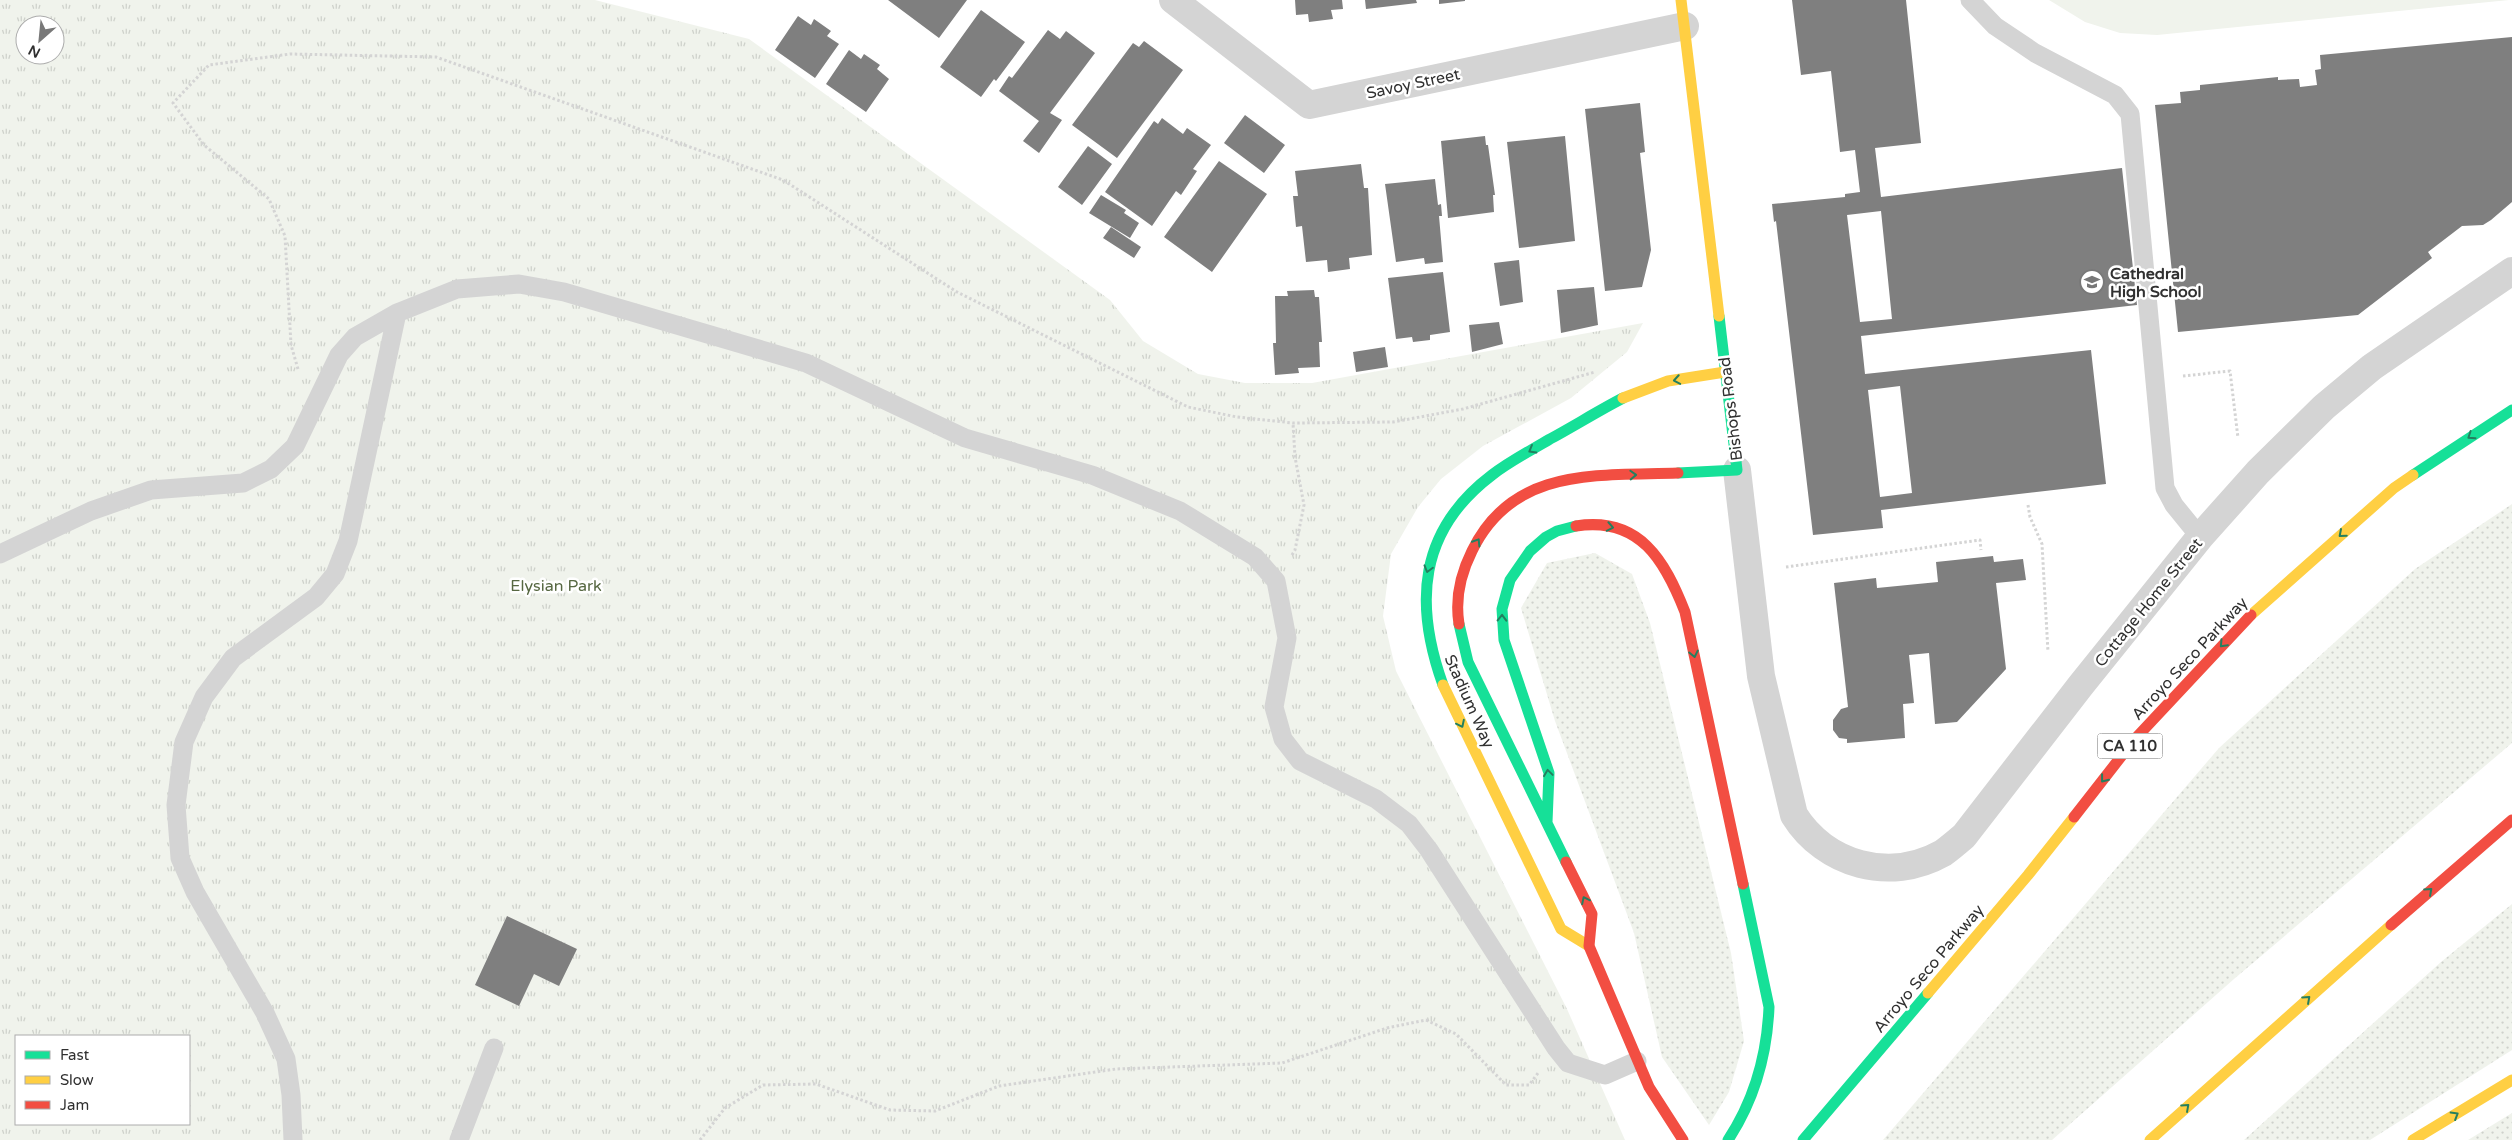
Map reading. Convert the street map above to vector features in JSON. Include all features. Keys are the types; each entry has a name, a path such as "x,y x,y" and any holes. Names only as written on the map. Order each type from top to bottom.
{"main road":[{"name":"Bishops Road","path":"1683,13 1737,470"},
{"name":"Stadium Way","path":"1589,946 1561,929 1445,690 1434,664 1428,635 1424,609 1424,581 1432,555 1444,530 1460,505 1483,482 1502,468 1568,429 1652,385 1725,372"},
{"name":"Arroyo Seco Parkway","path":"1803,1140 2028,875 2134,740 2254,611 2394,488 2512,410"},
{"name":"Stadium Way","path":"1682,1140 1664,1113 1637,1061 1589,946 1592,914 1468,662 1458,621 1460,586 1465,564 1473,549 1498,515 1514,500 1534,488 1557,480 1581,477 1737,470"},
{"path":"1547,822 1549,773 1504,640 1501,619 1504,600 1509,582 1518,566 1531,550 1548,536 1576,526 1611,526 1627,531 1644,542 1657,554 1669,571 1685,612 1769,1007 1769,1034 1757,1080 1748,1106 1728,1140"},
{"path":"2150,1140 2469,855 2512,820"},
{"path":"2413,1140 2512,1080"}],"street":[{"name":"Savoy Street","path":"1173,0 1308,105 1683,13"},
{"name":"Cottage Home Street","path":"1794,815 1803,828 1816,840 1836,855 1857,864 1877,868 1900,867 1919,863 1943,853 1964,836 2081,685 2200,538 2258,472 2324,407 2372,367 2512,272"},
{"name":"Bishops Road","path":"1737,470 1761,676 1794,815"}],"lane":[{"path":"1970,0 1994,26 2034,54 2115,95 2130,114 2165,488 2174,505 2200,538"},
{"path":"0,554 91,511 151,490 243,483 271,469 295,446 339,355 355,336 397,313 458,289 519,284 564,292 806,363 965,438 1092,475 1180,510 1255,557 1276,580 1287,638 1274,707 1283,739 1300,761 1376,799 1409,824 1429,850 1556,1048 1568,1063 1605,1075 1637,1061"},
{"path":"293,1140 291,1095 286,1059 265,1013 195,892 180,858 176,805 184,742 204,697 234,658 316,597 335,574 348,541 397,313"},
{"path":"459,1140 494,1048"}],"path":[{"path":"319,397 302,382 290,345 285,236 270,199 204,145 173,103 209,66 290,54 436,57 782,180 957,292 1188,407 1237,417 1293,423 1393,422 1463,409 1597,372"},
{"path":"2178,377 2230,371 2238,438"},
{"path":"1276,580 1295,550 1304,505 1295,457 1293,423"},
{"path":"2028,505 2030,517 2042,544 2048,652"},
{"path":"1786,567 1980,540 1981,550"},
{"path":"700,1140 725,1108 763,1085 816,1084 890,1110 935,1111 999,1086 1116,1069 1282,1063 1387,1028 1426,1020 1456,1034 1506,1085 1529,1086 1556,1048"}],"green space":[{"name":"Elysian Park","path":"0,0 595,0 749,39 1110,300 1143,341 1198,374 1245,383 1312,383 1643,323 1627,352 1571,398 1483,446 1441,479 1418,507 1391,554 1383,616 1396,671 1567,1009 1625,1140 0,1140"},
{"path":"2049,0 2509,0 2157,35 2120,33 2085,22"},
{"path":"2512,504 2512,743 2234,979 2052,1140 1883,1140 2219,748 2415,569"},
{"path":"1595,553 1632,574 1650,623 1731,953 1744,1041 1729,1092 1709,1125 1662,1057 1634,933 1555,721 1521,608 1547,563"},
{"path":"2512,904 2512,1050 2370,1140 2244,1140 2441,962"},
{"path":"2512,1113 2512,1140 2468,1140"}],"building":[{"path":"888,0 967,0 939,38"},
{"path":"1295,0 1342,0 1343,9 1331,10 1333,19 1309,22 1308,14 1296,15"},
{"path":"1365,0 1416,0 1417,3 1366,9"},
{"path":"1439,0 1465,0 1465,1 1439,4"},
{"path":"1792,0 1906,0 1921,143 1875,148 1881,197 2122,168 2137,305 1861,336 1865,374 2091,350 2106,484 1881,510 1883,528 1813,535 1776,221 1774,222 1772,204 1845,197 1845,194 1860,192 1855,150 1840,152 1831,71 1801,75","holes":["1881,211 1892,319 1860,322 1847,215","1900,386 1912,493 1880,497 1868,390"]},
{"path":"981,10 1025,42 996,81 994,79 981,97 940,67"},
{"path":"798,16 811,25 814,19 831,31 827,36 839,44 815,78 775,50"},
{"path":"1048,30 1060,39 1066,31 1095,53 1050,113 1062,120 1039,153 1023,141 1039,121 999,91 1009,76 1012,78"},
{"path":"2512,37 2512,202 2483,225 2462,226 2428,252 2432,258 2358,315 2178,332 2155,105 2181,103 2180,92 2200,90 2200,85 2278,77 2278,80 2299,79 2300,87 2317,85 2315,70 2321,69 2320,55"},
{"path":"1144,41 1183,70 1117,158 1072,125 1133,43 1139,47"},
{"path":"849,50 861,59 864,54 880,65 877,69 889,79 866,112 826,84"},
{"path":"1640,103 1645,152 1640,153 1651,250 1642,287 1605,291 1585,109"},
{"path":"1245,115 1285,145 1264,173 1224,143"},
{"path":"1162,118 1183,134 1187,128 1211,145 1193,169 1197,171 1181,195 1176,191 1152,226 1105,192 1154,121 1158,124"},
{"path":"1485,136 1495,195 1493,195 1494,212 1448,218 1441,141"},
{"path":"1565,136 1575,241 1519,248 1507,142"},
{"path":"1088,146 1112,164 1082,205 1058,187"},
{"path":"1219,161 1267,194 1212,272 1164,237"},
{"path":"1361,164 1364,188 1368,188 1372,255 1349,258 1350,269 1328,272 1327,260 1306,262 1302,226 1296,227 1293,196 1298,196 1295,171"},
{"path":"1435,179 1438,205 1441,204 1442,216 1439,216 1443,262 1425,264 1424,258 1396,262 1385,184"},
{"path":"1101,195 1126,210 1124,213 1139,223 1130,238 1089,213"},
{"path":"1111,227 1141,247 1134,258 1103,238"},
{"path":"1519,260 1523,302 1500,306 1494,263"},
{"path":"1443,272 1450,332 1430,335 1430,340 1413,342 1412,337 1396,339 1388,278"},
{"path":"1594,287 1598,325 1561,333 1557,290"},
{"path":"1314,290 1315,297 1319,297 1322,342 1319,342 1320,367 1298,368 1299,373 1275,375 1273,343 1276,343 1275,296 1288,296 1287,291"},
{"path":"1499,322 1503,344 1472,352 1469,325"},
{"path":"1385,347 1388,367 1356,372 1353,352"},
{"path":"1993,556 1994,562 2023,559 2026,580 1996,583 2006,669 1957,722 1935,724 1929,653 1909,655 1914,703 1903,704 1905,738 1847,743 1847,739 1839,738 1833,730 1833,720 1841,709 1848,707 1834,583 1876,578 1877,588 1938,582 1936,562"},
{"path":"507,916 577,949 559,986 534,974 519,1006 475,985"}],"traffic: fast":[{"path":"1678,473 1737,470 1719,316"},
{"path":"1443,685 1428,626 1426,598 1429,571 1436,545 1449,520 1467,497 1499,470 1623,398"},
{"path":"2413,475 2512,410"},
{"path":"1547,822 1549,773 1504,640 1502,609 1510,580 1530,551 1546,537 1557,531 1576,526"},
{"path":"1459,624 1468,662 1566,862"},
{"path":"1728,1140 1746,1109 1758,1076 1766,1043 1768,1025 1769,1007 1743,884"},
{"path":"1803,1140 1928,993"}],"traffic: slow":[{"path":"1681,0 1719,316"},
{"path":"1623,398 1668,381 1725,372"},
{"path":"2251,615 2394,488 2413,475"},
{"path":"1443,685 1561,929 1589,946"},
{"path":"1928,993 2028,875 2074,817"},
{"path":"2150,1140 2391,925"},
{"path":"2413,1140 2512,1080"}],"traffic: jam":[{"path":"1459,624 1458,596 1468,559 1489,523 1510,503 1534,490 1560,481 1618,474 1678,473"},
{"path":"1576,526 1598,525 1617,528 1633,535 1647,546 1659,560 1677,593 1685,612 1743,884"},
{"path":"2074,817 2134,740 2251,615"},
{"path":"2391,925 2512,820"},
{"path":"1566,862 1592,914 1589,946 1649,1087 1683,1140"}],"place":[{"name":"Cathedral High School","path":"2092,282"}]}
